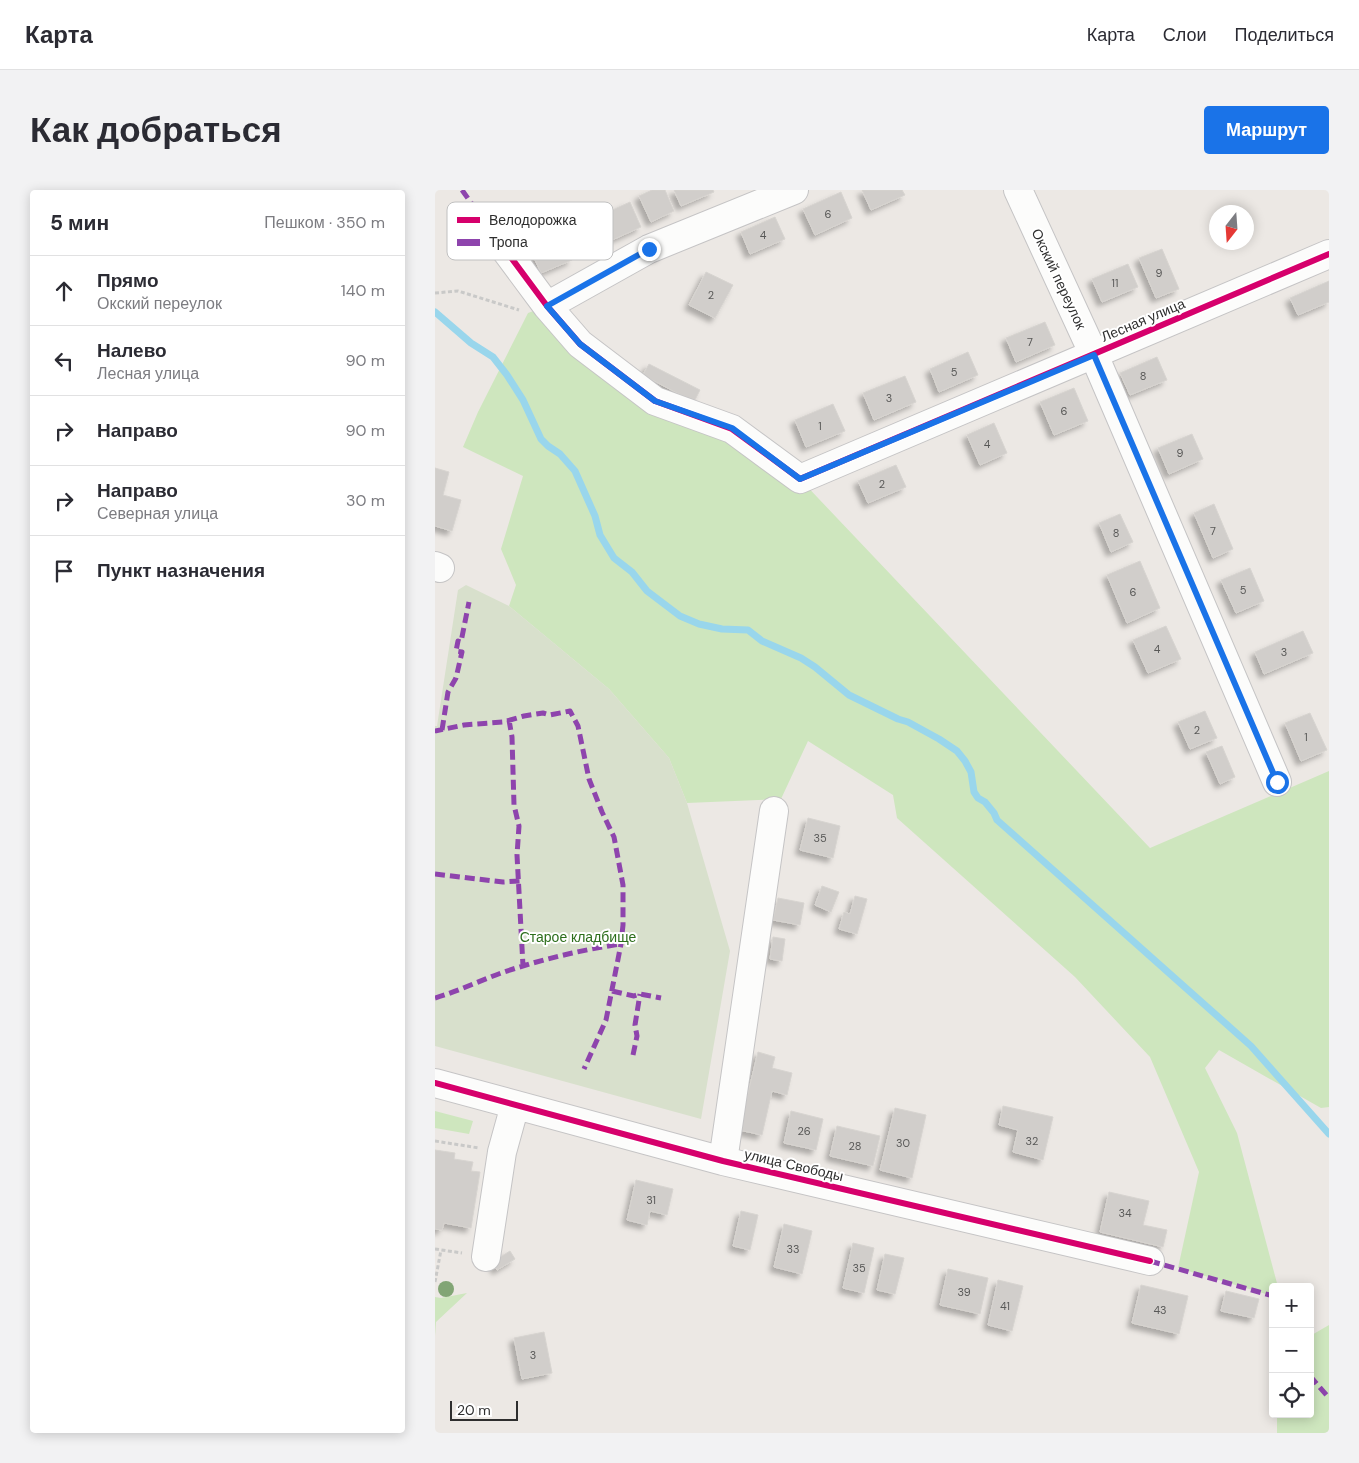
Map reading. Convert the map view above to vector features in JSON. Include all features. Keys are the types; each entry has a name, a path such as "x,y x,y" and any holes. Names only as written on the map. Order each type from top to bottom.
{"street":[{"path":"513,260 547,306 649,249 794,190"},
{"name":"Окский переулок","path":"1017,190 1094,355 1277,782"},
{"name":"Лесная улица","path":"547,306 580,344 655,401 732,428 800,479 1329,254"},
{"path":"723,1161 775,811"},
{"name":"улица Свободы","path":"435,1083 723,1161 1150,1261"},
{"path":"486,1257 502,1152 515,1105"}],"path":[{"path":"435,292 458,291 528,313 547,306"},
{"path":"435,1141 502,1152"},
{"path":"435,1282 441,1250"}],"green space":[{"path":"547,306 580,344 800,479 1150,848 1329,771 1329,1107 1321,1108 1219,1050 1205,1068 1237,1133 1277,1283 1269,1283 1269,1295 1178,1268 1199,1172 1150,1057 1075,977 897,818 893,795 808,741 781,799 687,803 669,758 609,689 509,606 516,585 501,549 523,476 463,447 478,412 528,313"},
{"name":"Старое кладбище","path":"466,585 509,606 609,689 669,758 687,803 730,951 701,1119 435,1046 435,726 437,726 458,590"},
{"path":"435,1111 473,1121 469,1134 435,1128"},
{"path":"467,1293 436,1322 435,1336 435,1297 441,1298"},
{"path":"1329,1325 1329,1433 1277,1433 1277,1418 1314,1418 1314,1334"}],"building":[{"path":"652,190 665,190 674,211 651,222 639,196"},
{"path":"674,190 713,190 714,192 681,206"},
{"path":"862,190 902,190 905,195 871,210"},
{"path":"841,192 852,218 815,235 803,209"},
{"path":"630,202 641,227 613,240 613,210"},
{"path":"775,217 785,239 750,254 741,232"},
{"path":"1162,249 1179,289 1156,298 1139,258"},
{"path":"535,260 572,260 541,273"},
{"path":"1128,264 1138,287 1102,302 1092,279"},
{"path":"706,272 733,285 715,318 689,305"},
{"path":"1329,281 1329,302 1298,315 1290,298"},
{"path":"1045,322 1055,345 1016,362 1006,338"},
{"path":"968,352 978,375 939,392 930,369"},
{"path":"1157,357 1167,380 1130,395 1120,373"},
{"path":"649,364 700,390 694,402 643,375"},
{"path":"905,376 916,402 874,420 863,393"},
{"path":"1074,388 1088,421 1054,435 1040,402"},
{"path":"833,404 845,431 806,447 795,420"},
{"path":"994,423 1007,453 980,465 967,435"},
{"path":"1192,434 1203,459 1169,474 1158,448"},
{"path":"896,465 906,487 868,503 858,481"},
{"path":"435,468 449,472 443,495 461,500 452,531 435,526"},
{"path":"1214,504 1233,549 1213,558 1194,513"},
{"path":"1120,514 1133,542 1111,552 1099,523"},
{"path":"1140,561 1160,608 1127,623 1107,575"},
{"path":"1250,568 1264,601 1236,613 1221,580"},
{"path":"1166,626 1181,659 1148,673 1133,640"},
{"path":"1303,631 1313,653 1264,674 1255,652"},
{"path":"1205,711 1217,738 1190,749 1178,722"},
{"path":"1310,713 1327,750 1301,761 1285,723"},
{"path":"1222,746 1235,777 1220,784 1206,752"},
{"path":"808,818 840,826 833,858 800,850"},
{"path":"822,886 839,892 831,912 815,905"},
{"path":"855,896 867,899 857,934 839,929 844,912 850,914"},
{"path":"778,898 804,903 800,925 773,920"},
{"path":"773,937 785,939 782,961 770,959"},
{"path":"758,1052 775,1057 772,1068 792,1073 787,1095 772,1091 762,1135 739,1130"},
{"path":"1003,1106 1053,1117 1043,1160 1013,1152 1018,1130 999,1125"},
{"path":"895,1108 926,1115 912,1178 880,1170"},
{"path":"791,1111 823,1119 816,1150 784,1143"},
{"path":"837,1126 880,1136 873,1166 830,1156"},
{"path":"435,1150 455,1153 454,1159 473,1162 471,1171 480,1172 471,1228 444,1223 442,1230 435,1229"},
{"path":"636,1180 673,1189 667,1215 650,1211 647,1225 627,1220"},
{"path":"1109,1192 1149,1201 1143,1225 1167,1230 1163,1247 1100,1232"},
{"path":"741,1211 758,1215 750,1250 733,1246"},
{"path":"784,1224 812,1231 802,1274 774,1267"},
{"path":"853,1243 874,1248 864,1293 843,1288"},
{"path":"510,1251 515,1259 497,1270 492,1262"},
{"path":"885,1254 904,1258 895,1294 877,1290"},
{"path":"948,1269 988,1278 980,1314 940,1305"},
{"path":"998,1280 1023,1286 1012,1331 988,1325"},
{"path":"1141,1285 1188,1296 1179,1334 1132,1323"},
{"path":"1226,1291 1259,1299 1254,1318 1221,1311"},
{"path":"544,1332 552,1373 522,1379 514,1338"}],"waterway":[{"path":"435,312 471,343 493,357 507,375 523,400 541,439 560,454 575,471 595,516 600,535 614,558 632,572 647,591 680,616 699,624 722,629 748,630 762,641 801,658 815,667 849,695 908,722 957,751 971,772 974,792 978,798 985,802 997,820 1251,1046 1329,1134"}],"marked path":[{"path":"462,190 471,202"},
{"path":"442,730 448,692 456,678 462,652 456,651 458,641 461,642 469,602"},
{"path":"435,733 435,731 464,725 503,722 524,716 543,713 550,715 570,711 578,726 589,779 614,837 623,885 621,944 606,1020 584,1069"},
{"path":"509,720 512,737 514,805 519,826 517,855 523,966"},
{"path":"435,874 503,882 520,881"},
{"path":"435,998 533,963 621,944"},
{"path":"612,991 634,996 640,994 661,998"},
{"path":"633,1055 637,1036 635,1025 640,994"},
{"path":"1150,1261 1269,1295"},
{"path":"1314,1381 1329,1398"}],"cycle path":[{"path":"513,260 547,306 580,344 655,401 732,429 800,479 1329,254"},
{"path":"435,1083 723,1161 1150,1261"}],"route":[{"path":"649,249 547,306 580,344 655,401 732,428 800,479 1094,355 1277,782"}]}
